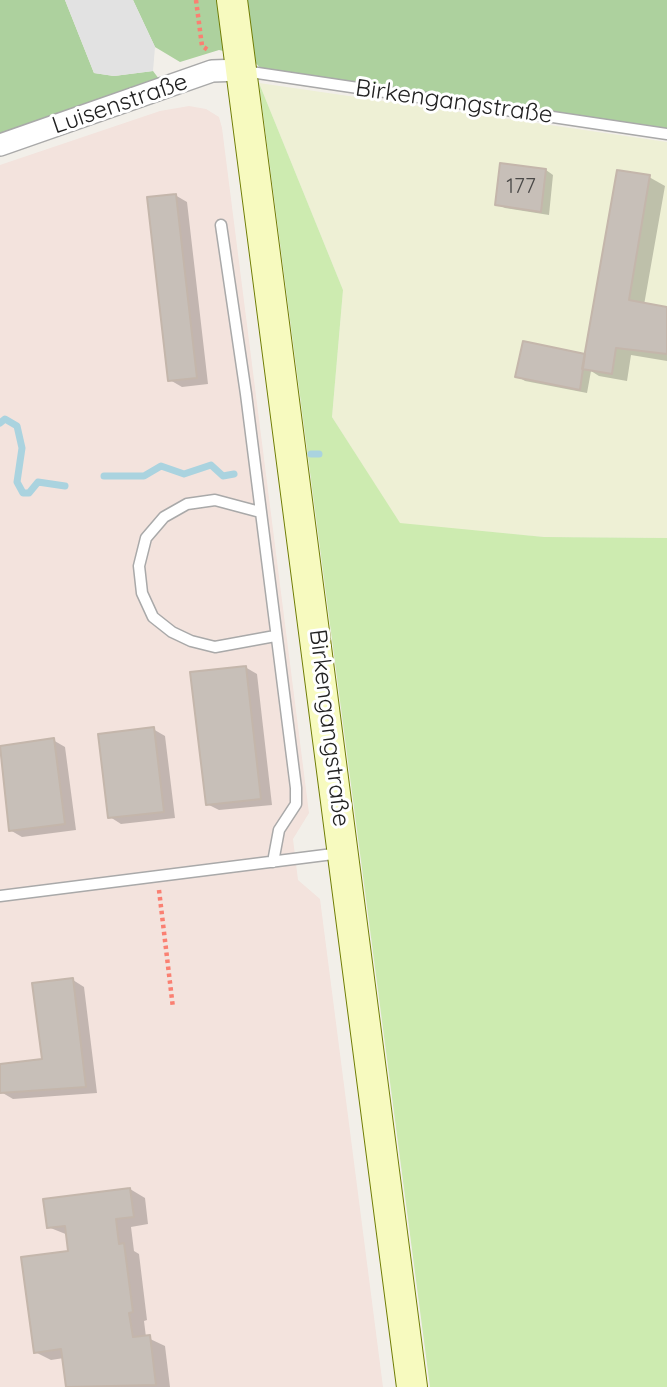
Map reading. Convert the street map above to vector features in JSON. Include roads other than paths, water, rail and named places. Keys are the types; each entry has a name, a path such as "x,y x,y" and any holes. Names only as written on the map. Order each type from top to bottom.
{"street":[{"name":"Birkengangstraße","path":"232,0 345,853 412,1387"},
{"name":"Luisenstraße","path":"0,145 212,71 242,70"}],"lane":[{"name":"Birkengangstraße","path":"242,70 667,134"},
{"path":"221,225 296,788 296,804 279,830 273,863"},
{"path":"260,512 215,500 187,504 164,517 146,538 139,566 142,593 153,618 172,632 191,641 215,647 275,636"},
{"path":"0,896 345,853"}],"waterway":[{"path":"0,423 5,419 17,426 22,448 17,482 23,493 29,493 38,482 65,486"},
{"path":"311,454 319,454"},
{"path":"104,476 144,476 161,466 184,474 211,465 223,476 234,474"}]}
